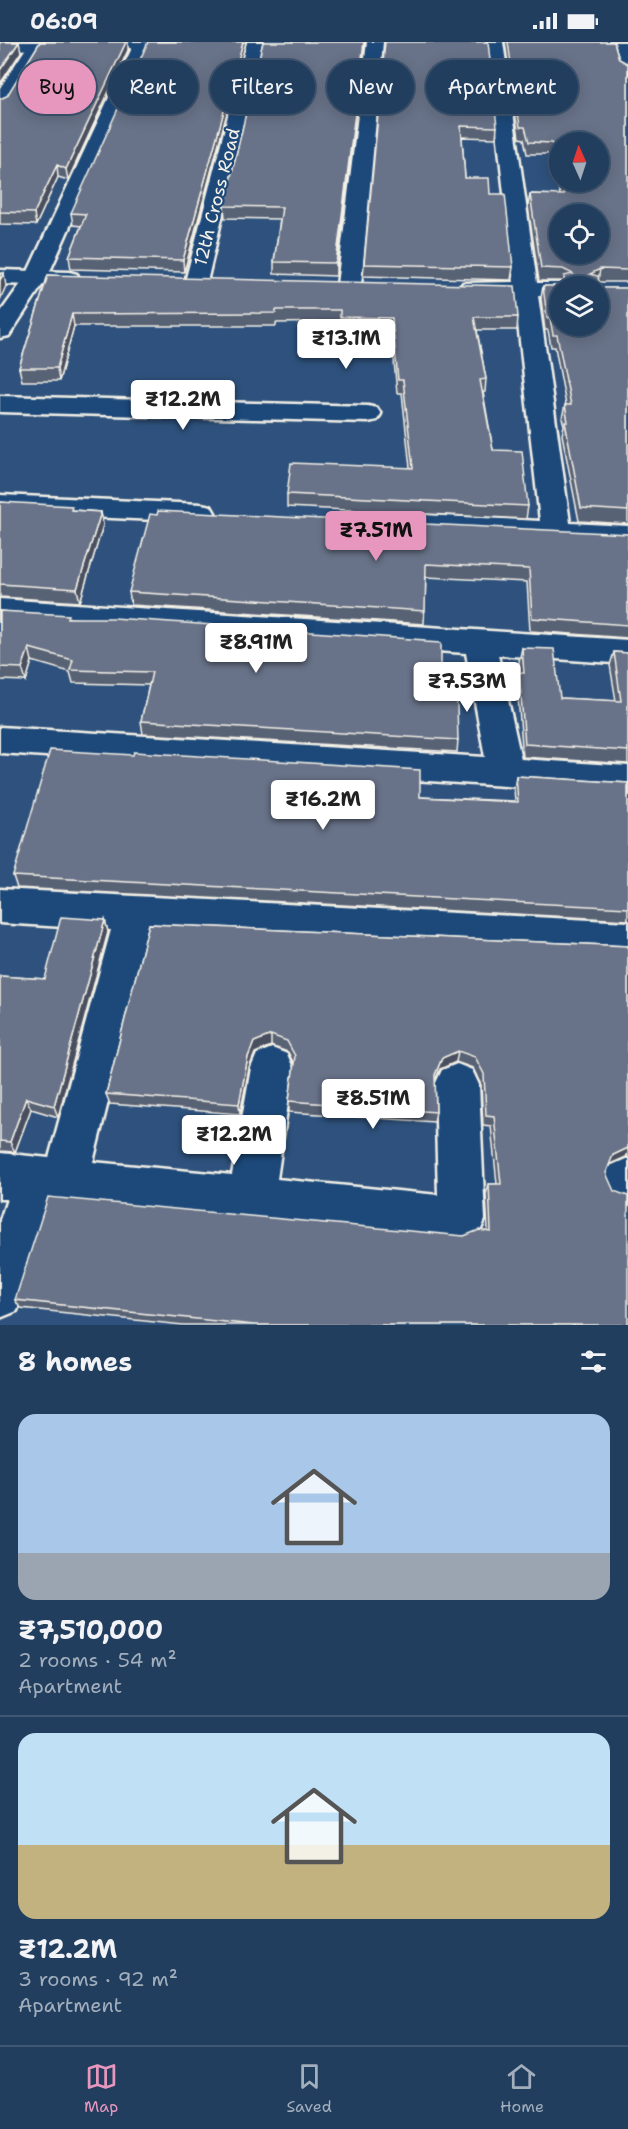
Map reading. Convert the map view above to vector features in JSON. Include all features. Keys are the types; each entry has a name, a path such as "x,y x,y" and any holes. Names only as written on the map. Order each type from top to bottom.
{"street":[{"path":"0,45 172,42"},
{"name":"12th Cross Road","path":"220,282 185,282 255,42"},
{"path":"349,285 375,42"},
{"path":"495,42 556,530"},
{"path":"618,42 628,69"},
{"path":"0,331 36,278 142,43"},
{"path":"0,102 37,44"},
{"path":"0,277 93,280"},
{"path":"326,285 373,286"},
{"path":"454,287 549,290"},
{"path":"0,404 368,414"},
{"path":"0,504 225,514"},
{"path":"355,521 556,530 628,536"},
{"path":"0,610 628,652"},
{"path":"480,643 506,774"},
{"path":"0,740 628,780"},
{"path":"0,906 135,915 628,939"},
{"path":"0,1294 34,1179 135,915"},
{"path":"251,1200 272,1068"},
{"path":"34,1179 462,1220 457,1085"}],"building":[{"path":"0,42 19,42 0,70"},
{"path":"40,42 126,42 117,60 108,60 108,80 96,106 96,60 29,60"},
{"path":"148,42 243,42 238,60 210,60 210,114 223,114 183,260 69,257 86,214 71,213 116,114 198,114 198,60 140,60"},
{"path":"263,42 364,42 362,60 327,60 327,114 355,114 336,263 274,262 282,207 224,206 246,114 315,114 315,60 259,60"},
{"path":"385,42 488,42 490,60 426,60 426,114 496,114 497,127 461,126 465,178 489,178 490,194 505,194 513,267 364,264 378,114 414,114 414,60 383,60"},
{"path":"508,42 614,42 619,59 628,64 628,270 600,269 590,274 598,276 564,276 573,274 563,269 541,268 530,194 564,195 563,192 609,192 609,132 549,132 549,143 529,142 525,127 520,127 518,114 578,114 578,60 511,60"},
{"path":"18,78 18,114 92,114 66,169 57,165 34,213 0,212 0,99 7,96"},
{"path":"48,275 515,286 518,317 474,317 486,379 480,380 493,450 522,451 528,506 287,494 291,463 413,468 403,380 398,380 392,318 340,317 340,310 276,310 276,313 72,314 57,368 19,368"},
{"path":"543,286 549,286 549,318 547,318"},
{"path":"609,288 628,288 628,511 581,508 565,422 568,422 565,405 571,405 557,336 609,336"},
{"path":"0,502 72,506 71,510 101,512 77,589 0,584"},
{"path":"158,511 628,534 628,625 532,618 529,569 426,564 425,611 129,592 150,514 157,515"},
{"path":"0,611 69,615 68,618 113,618 441,643 441,669 456,670 458,740 141,721 152,672 70,670 73,660 29,648 22,668 0,667"},
{"path":"522,648 554,649 560,698 621,701 614,652 628,653 628,751 525,744 519,672 524,673"},
{"path":"50,750 133,755 134,752 420,770 420,797 518,802 516,776 628,783 628,908 13,876"},
{"path":"61,917 105,920 54,1106 26,1098 10,1142 0,1141 0,976 45,979"},
{"path":"149,924 628,946 628,1148 613,1155 606,1173 614,1191 628,1196 628,1325 254,1325 15,1300 48,1197 464,1236 479,1230 491,1232 489,1184 501,1184 494,1116 486,1115 484,1074 475,1057 458,1051 442,1058 435,1075 436,1112 289,1101 295,1056 287,1041 271,1035 254,1042 248,1057 239,1104 106,1094"}]}
